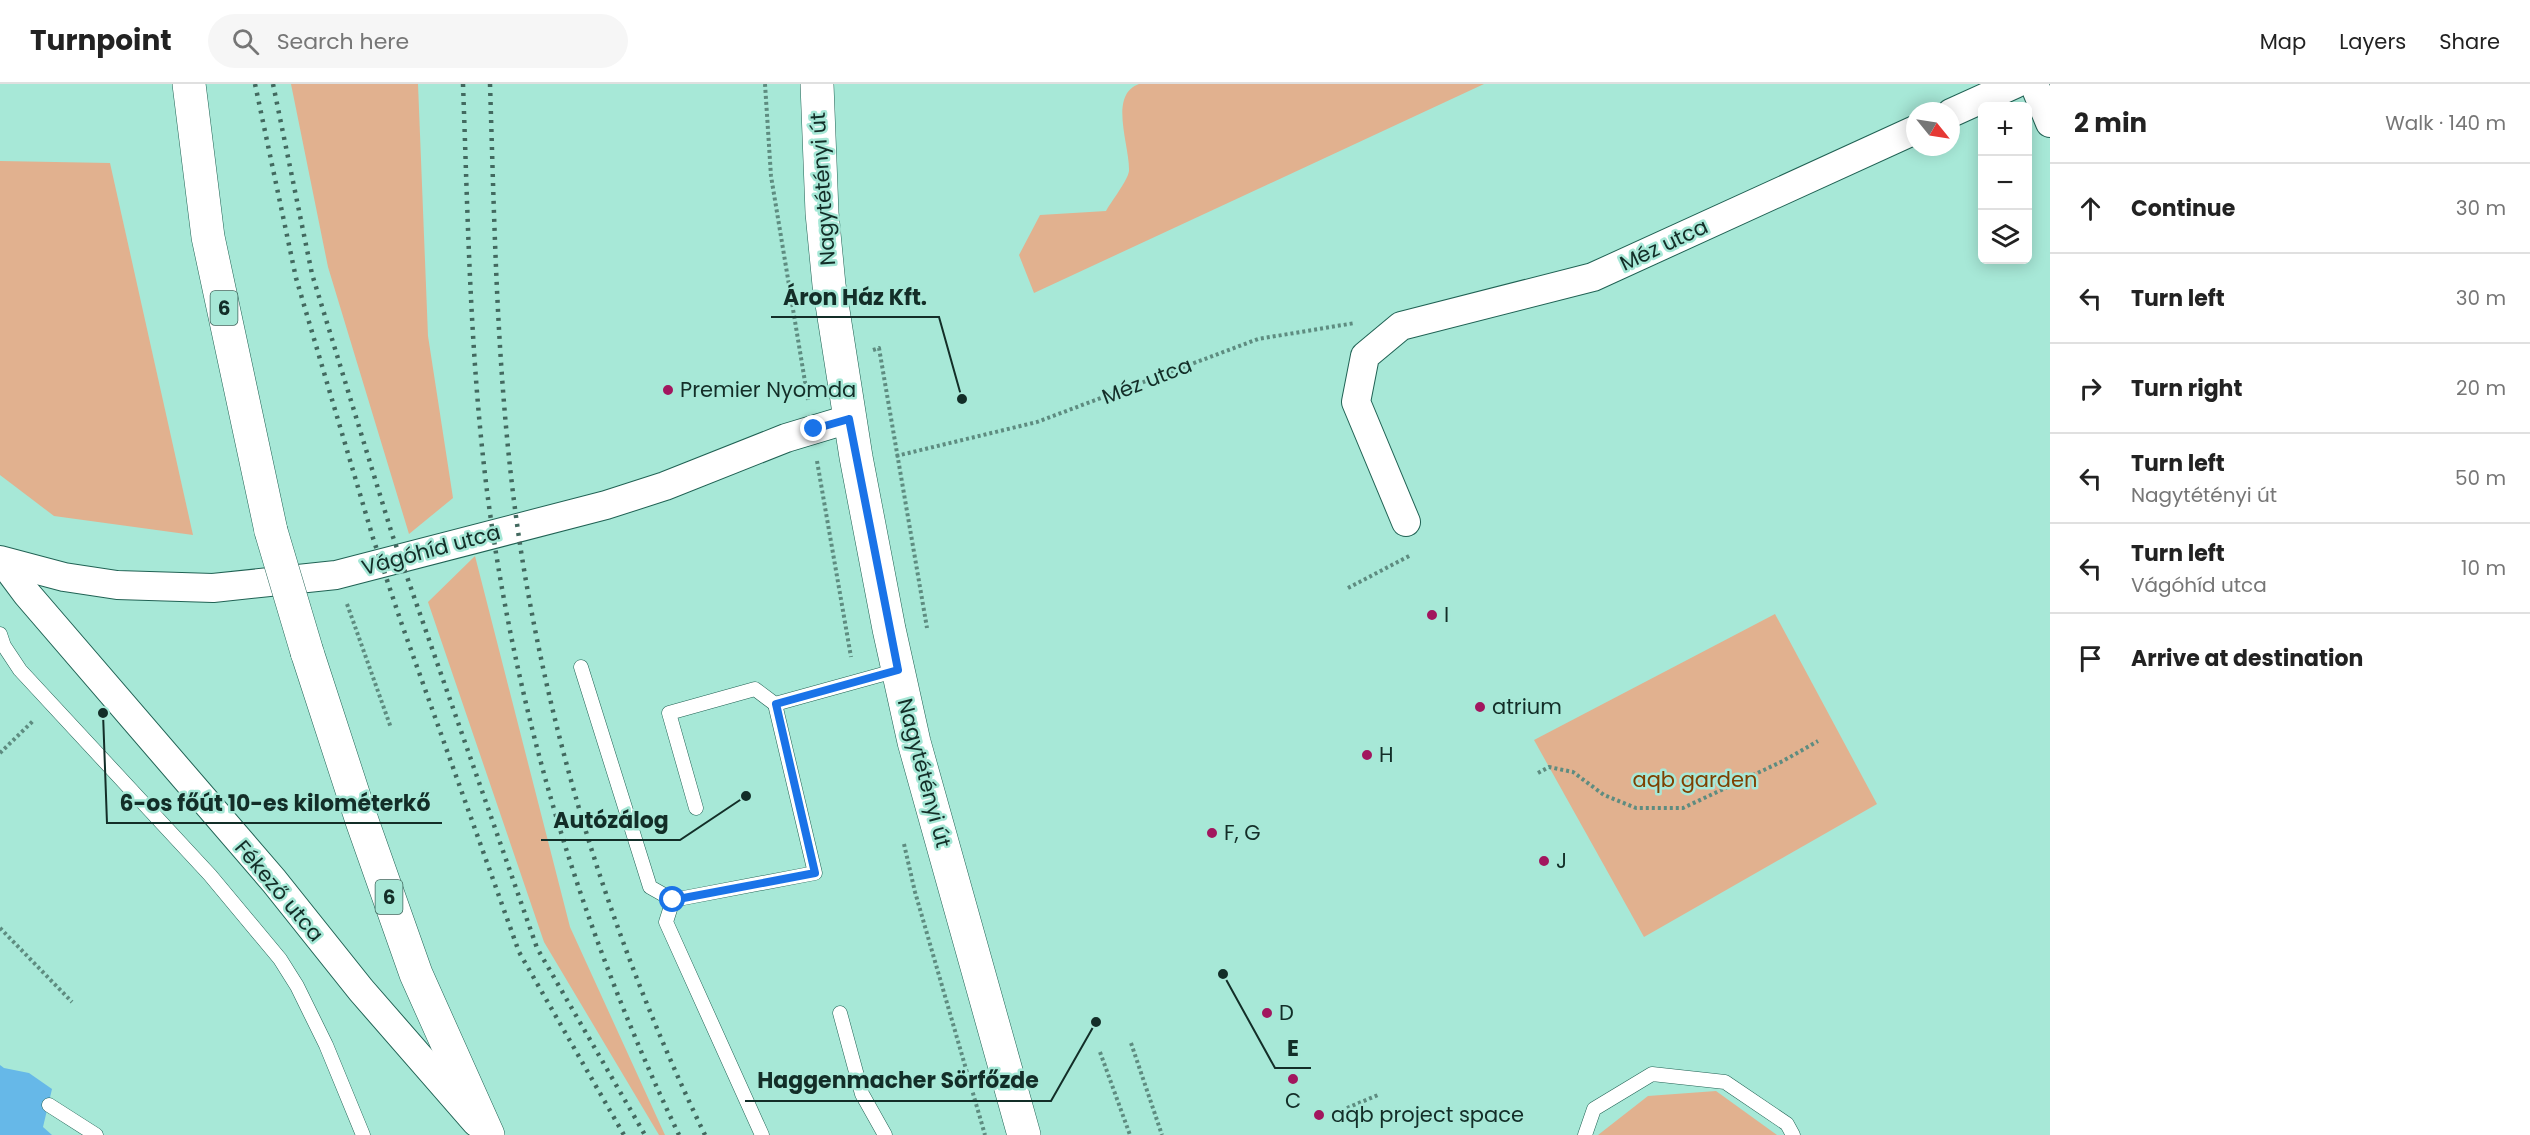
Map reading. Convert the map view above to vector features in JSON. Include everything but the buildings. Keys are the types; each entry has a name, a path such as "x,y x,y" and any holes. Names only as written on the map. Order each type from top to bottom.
{"main road":[{"name":"6","path":"189,84 208,237 271,531 307,652 362,821 416,974 488,1135"},
{"name":"Nagytétényi út","path":"817,84 822,213 840,357 849,419 898,670 917,753 1024,1135"}],"street":[{"path":"1960,109 2015,84"},
{"name":"Méz utca","path":"1406,522 1356,402 1365,356 1401,326 1593,278 1906,134"},
{"name":"Vágóhíd utca","path":"1,568 117,585 213,588 336,575 606,505 664,486 786,438 849,419"},
{"name":"Fékező utca","path":"1,568 27,594 176,770 274,881 361,990 488,1135"}],"lane":[{"path":"0,634 4,646 20,670 210,875 280,959 297,986 326,1045 363,1135"},
{"path":"581,667 650,887 673,900 815,873 776,704 755,689 669,713 696,808"},
{"path":"776,704 898,670"},
{"path":"673,900 666,922 762,1135"},
{"path":"840,1013 862,1094 885,1135"},
{"path":"1584,1135 1594,1109 1652,1074 1725,1082 1787,1124 1793,1135"},
{"path":"49,1105 96,1135"}],"path":[{"path":"765,84 771,176 802,365 879,348 929,639"},
{"name":"Méz utca","path":"896,456 1037,422 1258,339 1347,323 1401,326"},
{"path":"1348,588 1414,554"},
{"path":"336,575 391,728"},
{"path":"0,753 52,705"},
{"path":"1539,773 1549,767 1572,772 1604,795 1636,808 1683,808 1783,761 1818,741"},
{"path":"0,928 72,1002"},
{"path":"1131,1043 1162,1135"},
{"path":"1100,1052 1130,1135"},
{"path":"1347,1108 1378,1095"}],"green space":[{"path":"291,84 418,84 428,336 453,498 409,534 328,267"},
{"path":"1139,84 1484,84 1034,293 1019,255 1040,215 1106,211 1126,180 1129,171 1122,110 1124,99 1130,90"},
{"path":"0,161 110,163 193,535 54,516 0,475"},
{"path":"475,556 570,927 665,1135 659,1135 544,942 428,602"},
{"name":"aqb garden","path":"1775,614 1877,804 1644,937 1534,740"},
{"path":"1716,1091 1777,1135 1598,1135 1648,1096"}],"water":[{"path":"0,1065 4,1068 29,1073 52,1089 43,1127 52,1135 0,1135"}],"railway":[{"path":"255,84 296,278 373,538 401,622 519,952 624,1135"},
{"path":"273,84 312,274 392,534 537,948 645,1135"},
{"path":"463,84 470,288 481,440 500,575 516,658 535,740 583,901 612,980 679,1135"},
{"path":"490,84 502,376 513,493 534,627 570,776 616,923 643,995 705,1135"}],"place":[{"name":"Premier Nyomda","path":"668,390"},
{"name":"Áron Ház Kft.","path":"962,399"},
{"name":"I","path":"1432,615"},
{"name":"atrium","path":"1480,707"},
{"name":"6-os főút 10-es kilométerkő","path":"103,713"},
{"name":"H","path":"1367,755"},
{"name":"Autózálog","path":"746,796"},
{"name":"F, G","path":"1212,833"},
{"name":"J","path":"1544,861"},
{"name":"E","path":"1223,974"},
{"name":"D","path":"1267,1013"},
{"name":"Haggenmacher Sörfőzde","path":"1096,1022"},
{"name":"C","path":"1293,1079"},
{"name":"aqb project space","path":"1319,1115"}],"route":[{"path":"673,900 815,873 776,704 898,670 888,629 849,419 814,429"}]}
